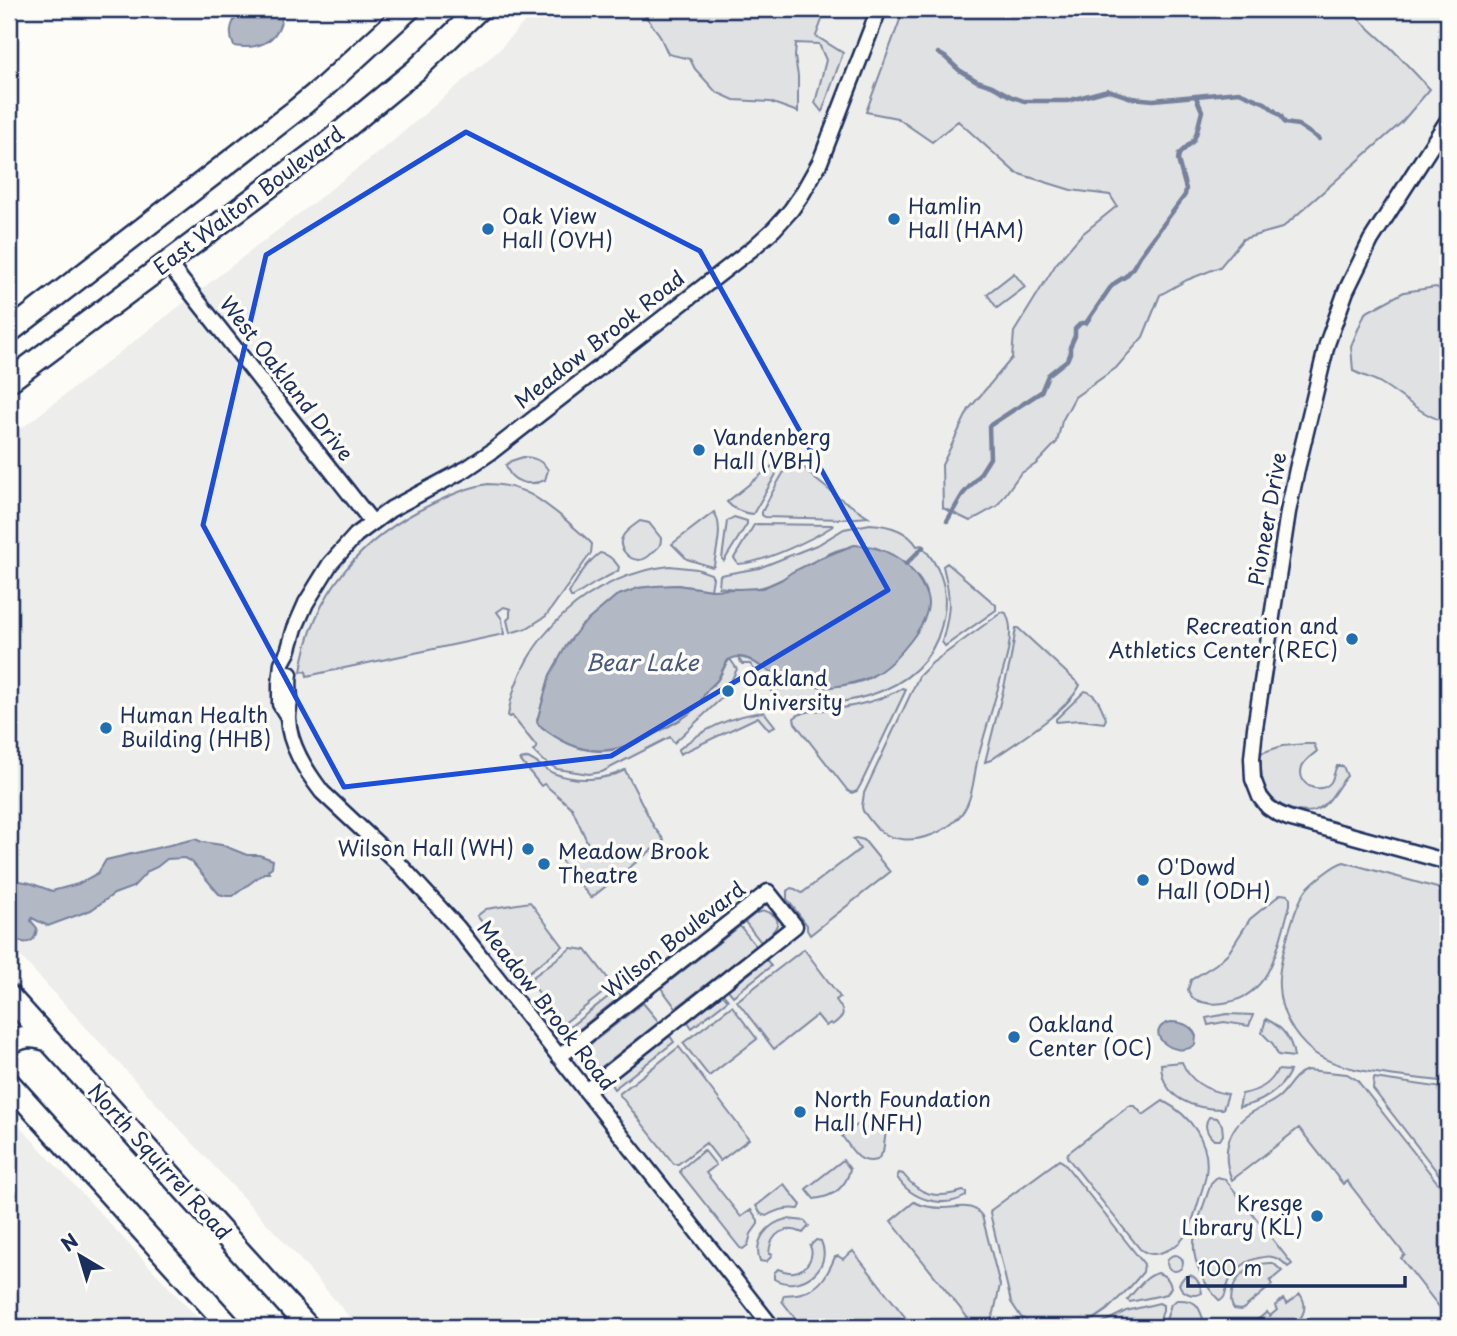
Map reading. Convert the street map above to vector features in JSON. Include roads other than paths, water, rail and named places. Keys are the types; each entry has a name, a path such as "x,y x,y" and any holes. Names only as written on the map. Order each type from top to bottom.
{"main road":[{"name":"East Walton Boulevard","path":"9,332 295,111 409,9"},
{"name":"East Walton Boulevard","path":"9,381 356,120 416,70 479,9"},
{"name":"North Squirrel Road","path":"9,996 308,1327"},
{"path":"9,1044 26,1036 48,1040"},
{"path":"9,1083 230,1327"}],"street":[{"name":"Meadow Brook Road","path":"772,1327 442,910 401,866 322,792 307,771 293,741 288,718 291,664 288,652 300,615 321,576 342,549 372,522 400,503 459,473 491,452 774,229 798,200 820,162 879,9"},
{"name":"Pioneer Drive","path":"1448,120 1371,240 1346,291 1327,344 1287,512 1255,728 1252,769 1260,797 1277,813 1448,862"},
{"name":"West Oakland Drive","path":"167,262 372,522"},
{"name":"Wilson Boulevard","path":"559,1057 768,892 796,926 586,1091"}],"water":[{"path":"243,9 283,10 279,28 262,44 234,46 232,26"},
{"name":"Bear Lake","path":"854,545 884,551 901,560 921,583 928,603 927,612 917,631 902,651 879,672 850,684 818,687 789,679 748,659 737,657 728,660 717,681 690,713 629,745 614,749 584,749 554,736 538,724 550,675 566,646 581,626 616,596 638,588 655,586 677,585 711,590 763,588 821,558"},
{"path":"195,839 273,860 272,867 268,870 269,873 264,873 233,896 226,896 219,894 192,862 184,858 167,859 148,871 133,887 114,894 91,910 48,926 32,918 31,921 37,928 30,941 17,940 9,932 9,879 52,891 78,884 98,873 106,860"},
{"path":"1171,1022 1189,1027 1196,1036 1195,1045 1178,1049 1163,1042 1159,1031 1162,1026"}],"waterway":[{"path":"938,53 977,81 1024,101 1067,101 1108,90 1132,98 1153,100 1239,92 1265,103 1281,116 1285,123 1298,125 1319,139"},
{"path":"947,521 990,458 989,426 1041,392 1048,375 1067,360 1075,329 1081,323 1086,323 1110,288 1132,269 1185,195 1186,189 1178,160 1179,154 1196,135 1202,111 1196,97"},
{"path":"906,564 923,547"}],"place":[{"name":"Hamlin Hall (HAM)","path":"894,219"},
{"name":"Oak View Hall (OVH)","path":"488,229"},
{"name":"Vandenberg Hall (VBH)","path":"699,450"},
{"name":"Recreation and Athletics Center (REC)","path":"1352,639"},
{"name":"Oakland University","path":"728,691"},
{"name":"Human Health Building (HHB)","path":"106,728"},
{"name":"Wilson Hall (WH)","path":"528,849"},
{"name":"Meadow Brook Theatre","path":"544,864"},
{"name":"O'Dowd Hall (ODH)","path":"1143,880"},
{"name":"Oakland Center (OC)","path":"1014,1037"},
{"name":"North Foundation Hall (NFH)","path":"800,1112"},
{"name":"Kresge Library (KL)","path":"1317,1216"}]}
